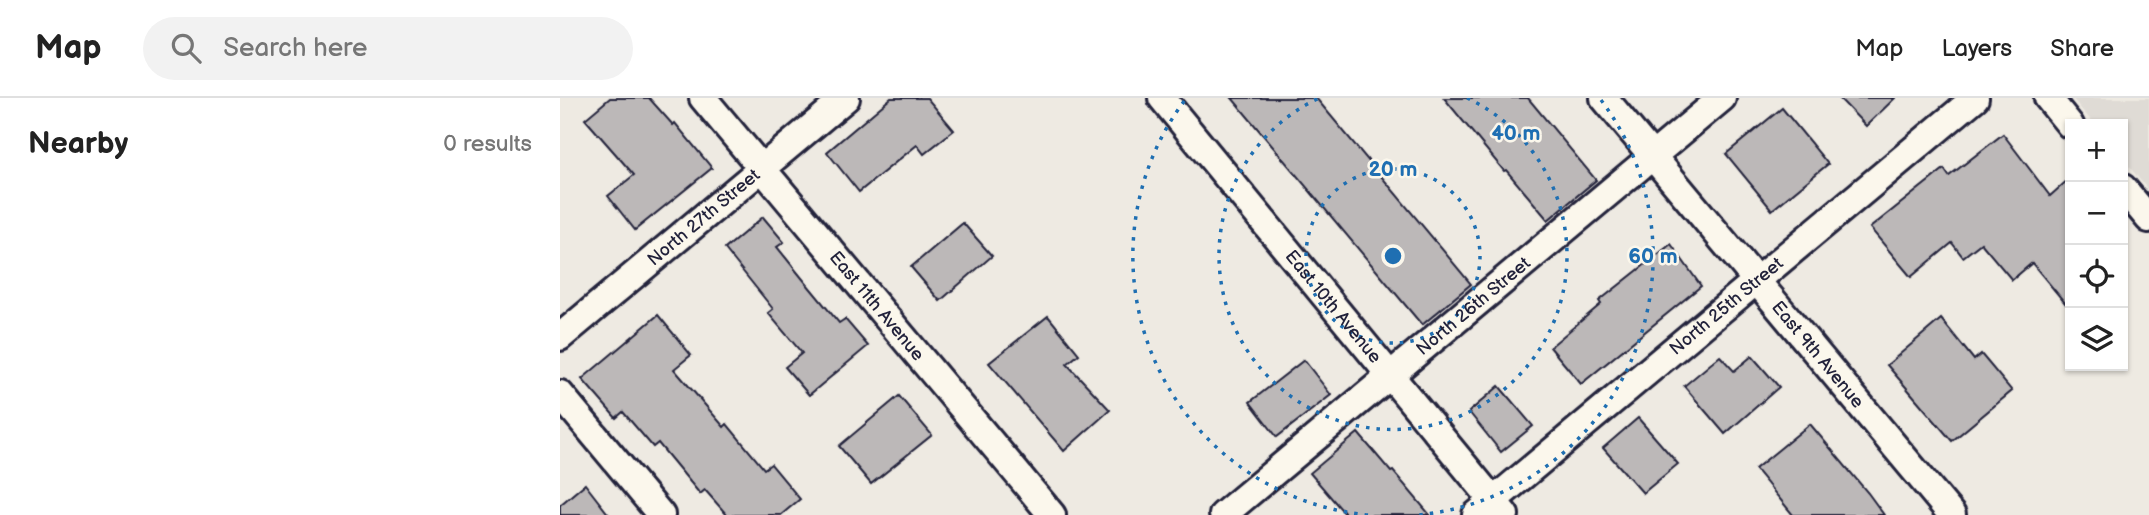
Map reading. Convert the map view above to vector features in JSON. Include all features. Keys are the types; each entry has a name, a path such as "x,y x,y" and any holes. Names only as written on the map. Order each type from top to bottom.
{"street":[{"name":"East 11th Avenue","path":"704,98 1052,515"},
{"name":"North 27th Street","path":"560,337 846,98"},
{"name":"East 10th Avenue","path":"1162,98 1391,375 1492,510"},
{"name":"East 9th Avenue","path":"1604,98 1952,515"},
{"name":"North 26th Street","path":"1223,515 1722,98"},
{"name":"North 25th Street","path":"1492,510 1757,281 1975,98"},
{"path":"2048,98 2065,119"},
{"path":"2128,194 2149,219"},
{"path":"560,394 661,515"}],"shaded area":[{"path":"2072,98 2149,98 2149,191 2128,165 2128,119 2090,119"}],"building":[{"path":"610,98 649,98 673,125 675,123 712,168 635,230 608,196 634,175 585,119"},
{"path":"891,98 927,98 954,130 924,154 917,145 859,192 827,152"},
{"path":"1232,98 1316,98 1471,284 1422,325"},
{"path":"1444,98 1528,98 1596,180 1548,220"},
{"path":"1839,98 1895,98 1866,126"},
{"path":"1782,108 1828,164 1772,210 1726,154"},
{"path":"2003,134 2050,196 2065,182 2065,303 2032,263 2012,280 1981,243 1963,257 1952,243 1911,277 1870,228 1944,169 1949,176"},
{"path":"763,217 784,242 777,247 802,278 839,323 845,319 868,346 809,395 785,367 802,353 768,313 773,309 725,249"},
{"path":"963,223 992,256 940,301 911,267"},
{"path":"1671,244 1701,286 1581,384 1550,347 1601,304 1599,301"},
{"path":"658,315 691,355 674,369 724,427 727,424 764,469 771,464 800,499 781,515 727,515 705,490 700,494 658,443 653,447 623,412 616,418 582,379"},
{"path":"1048,316 1079,354 1067,364 1110,410 1064,451 989,363"},
{"path":"1941,319 1974,360 1981,354 2012,391 1952,441 1887,365"},
{"path":"1720,356 1734,371 1752,356 1779,387 1725,434 1684,386"},
{"path":"1304,360 1331,395 1277,437 1250,402"},
{"path":"1499,386 1533,426 1501,452 1469,412"},
{"path":"899,396 932,435 871,484 839,446"},
{"path":"1638,418 1678,464 1643,493 1603,448"},
{"path":"1810,424 1884,515 1793,515 1755,469"},
{"path":"1358,433 1430,515 1346,515 1310,473"},
{"path":"585,484 609,515 560,515 560,505"}]}
